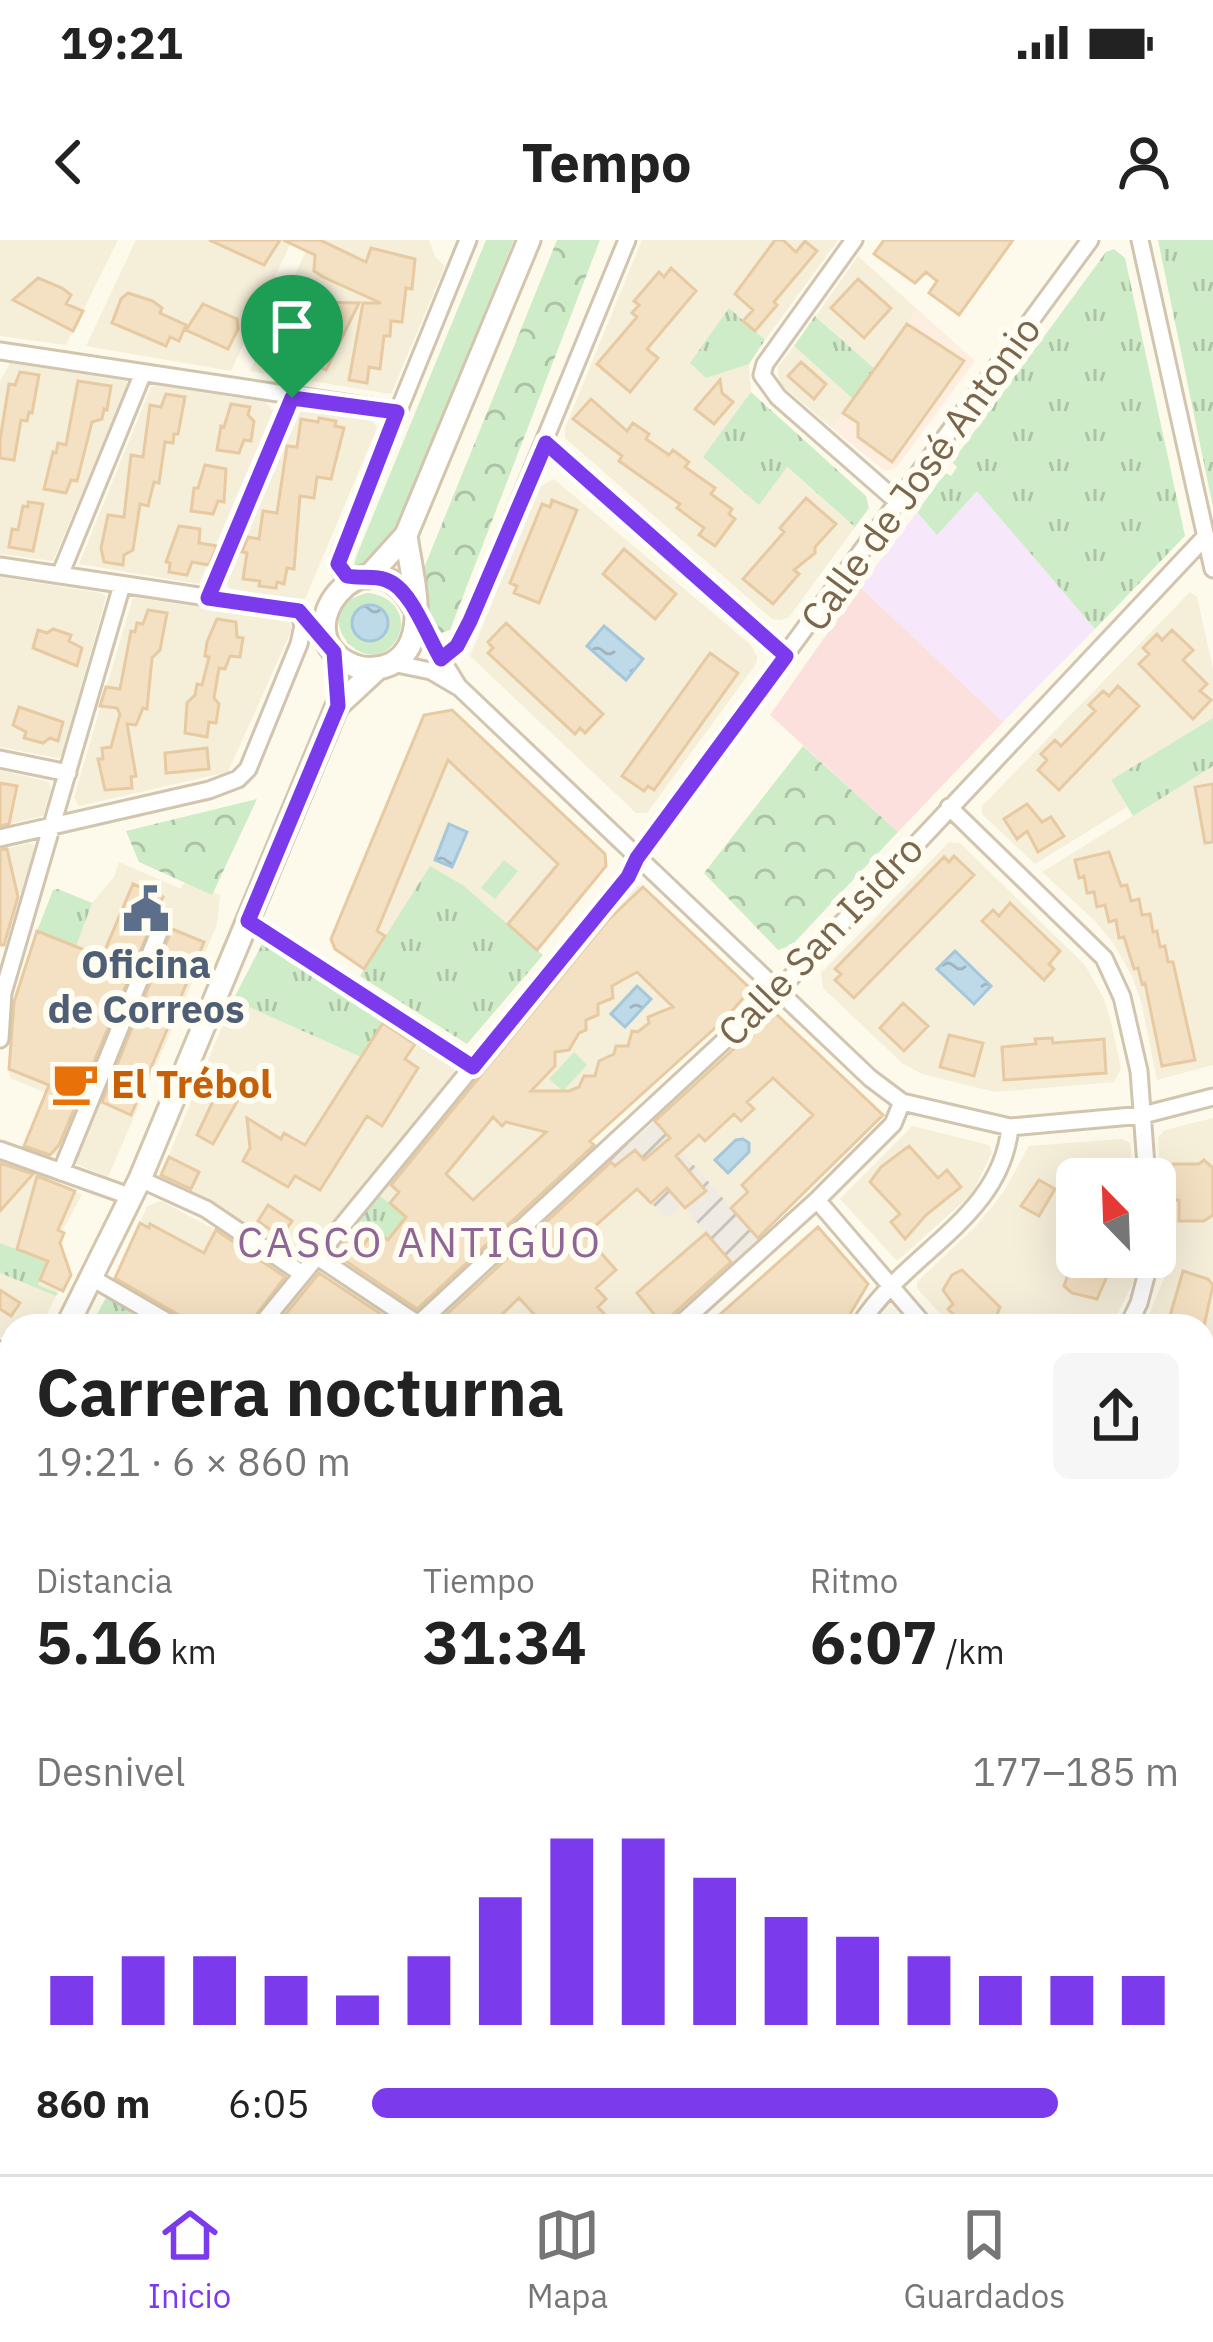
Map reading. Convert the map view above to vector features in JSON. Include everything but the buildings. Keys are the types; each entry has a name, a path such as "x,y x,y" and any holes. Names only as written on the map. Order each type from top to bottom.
{"main road":[{"path":"338,706 325,639 331,599 363,577 406,535 529,240"},
{"path":"73,1314 136,1188 338,706 411,645 416,613 406,535"},
{"path":"363,577 396,584 416,613"},
{"path":"325,639 354,666 385,666"}],"street":[{"path":"363,577 341,571 339,557 468,240"},
{"path":"441,659 464,634 627,240"},
{"path":"854,240 765,364 762,375 778,397 899,503"},
{"name":"Calle de José Antonio","path":"270,1314 628,877 637,858 1090,240"},
{"path":"1140,240 1213,569"},
{"path":"0,351 397,412"},
{"path":"60,575 143,373"},
{"path":"208,598 292,398"},
{"path":"546,443 786,656"},
{"name":"Calle San Isidro","path":"429,1314 779,990 1206,536"},
{"path":"0,566 299,611 325,639"},
{"path":"0,1039 3,993 122,585"},
{"path":"0,838 238,779 248,769 299,644 303,626 299,611"},
{"path":"416,613 460,688 869,1078 902,1102 1010,1126 1142,1115 1213,1097"},
{"path":"299,644 325,639"},
{"path":"385,666 431,671 460,688"},
{"path":"0,759 68,772"},
{"path":"949,807 1104,958 1122,997 1139,1071 1145,1158"},
{"path":"248,921 473,1067"},
{"path":"61,1172 160,930"},
{"path":"691,1314 817,1201 893,1124 902,1102"},
{"path":"868,1314 891,1285 984,1200 1007,1154 1010,1126"},
{"path":"0,1150 61,1172 206,1209 302,1273"},
{"path":"817,1201 916,1314"},
{"path":"316,1256 401,1314"},
{"path":"92,1278 154,1314"},
{"path":"1134,1314 1146,1278"}],"shaded area":[{"path":"0,240 118,240 66,345 0,336"},
{"path":"136,240 292,240 231,371 86,346"},
{"path":"311,240 429,240 435,257 445,266 391,394 250,371"},
{"path":"642,240 838,240 765,340 729,309 707,377 749,364 751,392 704,458 786,467 855,527 789,617 772,619 565,438 565,428"},
{"path":"858,256 917,309 875,369 816,316"},
{"path":"917,309 975,361 896,468 885,471 832,428"},
{"path":"794,346 853,399 832,428 779,383 778,367"},
{"path":"10,363 128,385 53,561 0,554 0,381"},
{"path":"151,387 266,402 273,411 199,584 79,564"},
{"path":"302,408 372,418 377,428 305,599 231,591 226,581"},
{"path":"554,479 751,645 757,657 647,813 636,813 470,656 541,486"},
{"path":"977,490 1095,629 1003,722 860,587 917,512 937,534"},
{"path":"0,577 106,597 58,758 0,747"},
{"path":"860,587 1003,722 898,832 770,715"},
{"path":"1190,592 1197,597 1213,669 1213,718 1111,780 1127,807 1035,864 982,814 982,806"},
{"path":"133,597 289,621 292,629 228,772 79,806 74,797"},
{"path":"452,710 605,854 606,866 537,950 464,886 364,969 335,949 331,939 424,715"},
{"path":"1213,766 1213,1065 1157,1080 1132,976 1093,919 1042,872"},
{"path":"0,770 49,782 43,816 0,826"},
{"path":"949,842 960,843 1085,965 1111,1022 1121,1069 1114,1082 995,1092 922,1074 902,1063 823,988 821,973"},
{"path":"35,846 21,893 0,898 0,850"},
{"path":"119,862 181,889 185,881 220,895 217,925 108,1177 25,1143 46,1093 10,1078 8,1069 14,1002 37,931 76,947 92,903 114,877"},
{"path":"642,885 752,994 500,1225 503,1231 415,1313 332,1252 359,1220 387,1240 405,1217 379,1195"},
{"path":"233,1000 361,1057 385,1021 455,1067 454,1079 317,1247 287,1251 220,1207 160,1177"},
{"path":"774,1012 883,1115 758,1238 655,1121"},
{"path":"1213,1118 1213,1314 1149,1314 1164,1278 1176,1278 1176,1158 1159,1158 1158,1137 1165,1130"},
{"path":"655,1121 758,1238 733,1264 682,1205 666,1218 609,1160"},
{"path":"912,1126 989,1145 992,1152 972,1194 897,1261 840,1199"},
{"path":"1122,1139 1130,1143 1132,1158 1056,1158 1056,1278 1134,1278 1118,1314 940,1314 917,1282 1003,1193 1029,1146"},
{"path":"609,1160 666,1217 682,1204 733,1264 674,1314 446,1314"},
{"path":"12,1161 82,1195 62,1231 52,1263 70,1271 58,1293 38,1285 48,1261 0,1243 0,1211 15,1194 5,1175"},
{"path":"161,1201 216,1230 202,1258 248,1275 261,1259 290,1277 259,1314 172,1314 114,1281 147,1206"},
{"path":"0,1273 56,1296 47,1314 0,1314"}],"green space":[{"path":"486,240 514,240 388,548 358,568 356,557"},
{"path":"557,240 600,240 450,630 438,634 428,620 420,578"},
{"path":"1158,240 1213,240 1213,507"},
{"path":"1114,249 1125,258 1185,536 1095,629 977,491 937,535 917,512 945,473 951,476 957,467 952,462 1106,252"},
{"path":"729,308 765,340 749,364 706,378 690,363"},
{"path":"815,316 875,369 853,399 794,346"},
{"path":"751,392 866,496 869,508 855,527 787,467 759,505 703,457"},
{"path":"367,593 396,607 401,622 397,639 384,652 370,655 357,650 340,628 340,614 348,602"},
{"path":"1213,718 1213,766 1133,816 1111,780"},
{"path":"803,746 898,832 792,945 778,950 704,873"},
{"path":"257,799 212,895 139,862 126,831"},
{"path":"504,860 518,871 495,899 481,888"},
{"path":"430,866 464,886 543,955 467,1044 360,976"},
{"path":"53,890 92,903 76,947 37,931"},
{"path":"262,944 271,945 385,1021 361,1057 233,1000"},
{"path":"574,1052 587,1065 563,1091 549,1079"},
{"path":"379,1195 406,1217 388,1240 359,1220"},
{"path":"0,1243 48,1261 38,1285 58,1293 56,1296 0,1273"},
{"path":"109,1292 146,1314 97,1314"}],"water":[{"path":"370,605 383,610 388,623 383,636 370,641 357,636 352,623 357,610"},
{"path":"604,626 643,659 626,680 587,646"},
{"path":"449,824 467,832 452,867 435,860"},
{"path":"955,951 991,986 974,1004 937,969"},
{"path":"637,986 651,999 625,1027 611,1014"},
{"path":"743,1139 749,1143 749,1152 728,1173 715,1160"}],"place":[{"name":"Oficina de Correos","path":"146,909"},
{"name":"El Trébol","path":"75,1083"}],"district":[{"name":"CASCO ANTIGUO","path":"420,1241"}],"route":[{"path":"292,398 397,412 338,564 347,576 383,578 407,594 441,659 457,646 470,621 546,443 786,656 637,858 628,877 473,1067 248,921 338,706 334,652 299,611 208,598 292,398"}]}
